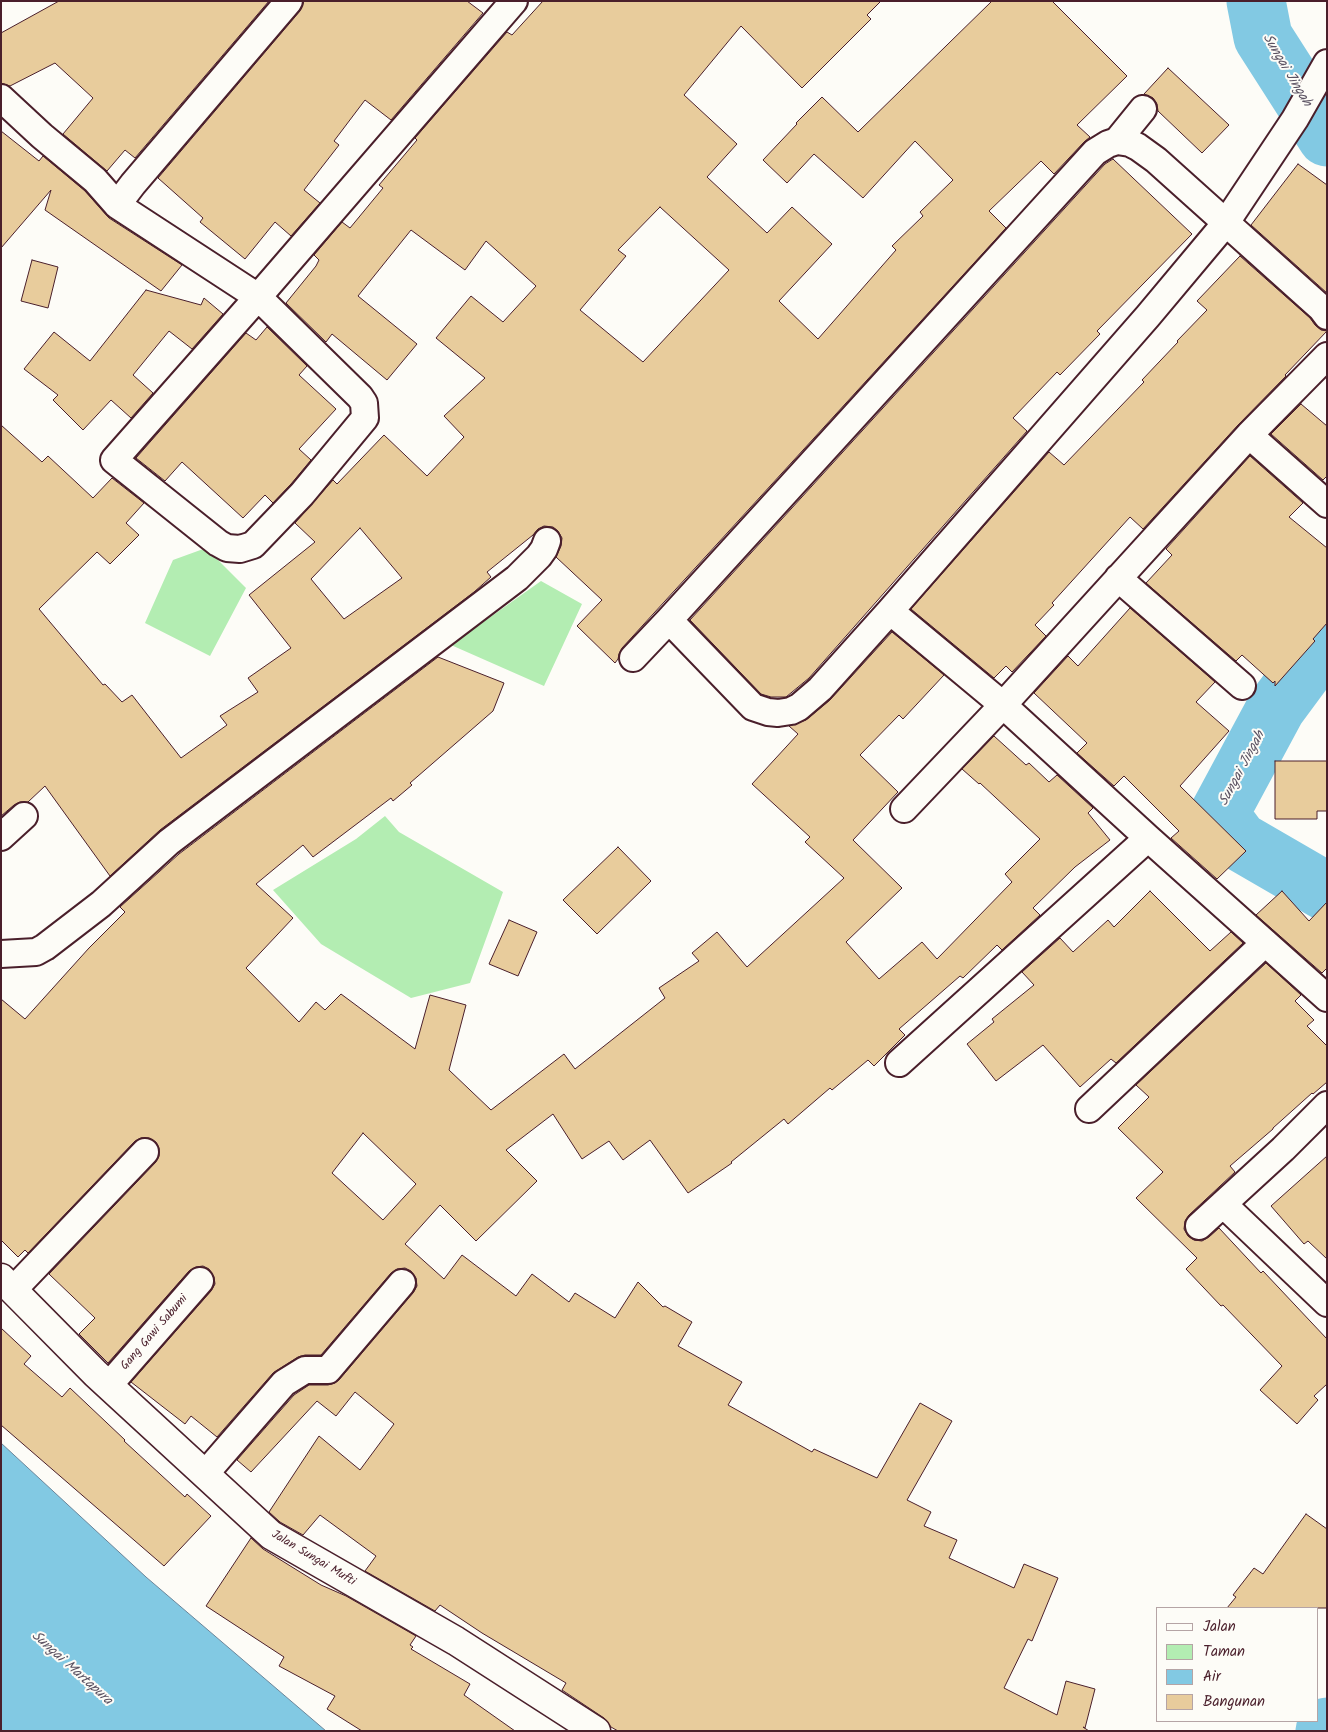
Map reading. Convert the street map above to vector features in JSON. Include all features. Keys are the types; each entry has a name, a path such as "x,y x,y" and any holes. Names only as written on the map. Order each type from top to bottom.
{"street":[{"path":"117,205 289,1"},
{"path":"1,98 42,136 95,180 117,205 258,297 364,403 365,418 302,494 253,545 240,549 227,548 218,543 114,460 258,297 514,1"},
{"path":"669,620 753,707 778,713 791,711 799,707 820,689 890,611 1148,316 1225,224 1294,119 1324,69"},
{"path":"1117,141 1143,109"},
{"path":"633,658 1095,152 1108,144 1117,141 1130,143 1156,160 1327,316"},
{"path":"904,809 1004,704 1249,436 1327,356"},
{"path":"1249,436 1327,504"},
{"path":"1,954 36,952 45,947 101,904 170,842 517,578 544,549 547,541"},
{"path":"1118,578 1242,686"},
{"path":"890,611 1004,704 1148,838 1327,998"},
{"path":"1,837 24,816"},
{"path":"899,1063 1148,838"},
{"path":"1089,1109 1265,943"},
{"path":"1199,1226 1283,1149 1327,1105"},
{"path":"7,1284 144,1152"},
{"path":"1223,1204 1327,1303"},
{"name":"Gang Gawi Sabumi","path":"109,1385 200,1282"},
{"path":"205,1474 284,1383 305,1370 328,1370 402,1283"},
{"name":"Jalan Sungai Mufti","path":"7,1284 96,1374 271,1535 456,1641 596,1731"}],"green space":[{"path":"206,548 246,588 210,656 145,623 173,560"},
{"path":"541,581 582,604 544,686 451,645"},
{"path":"385,816 399,832 503,892 470,983 411,998 321,944 273,890 356,839"}],"water":[{"name":"Sungai Martapura","path":"1,1443 146,1577 326,1731 1,1731"}],"building":[{"path":"59,1 269,1 135,158 125,150 107,171 63,134 93,98 55,63 10,86 1,83 1,33"},
{"path":"304,1 467,1 483,13 391,120 365,100 334,141 339,145 304,190 320,203 291,236 275,222 245,259 200,222 203,218 158,178 300,11"},
{"path":"543,1 881,1 867,15 871,19 802,88 741,26 684,95 737,144 707,177 767,233 792,207 832,244 779,301 818,339 896,250 892,246 923,216 920,212 953,180 915,141 863,198 814,154 787,183 763,160 822,97 858,132 992,1 1052,1 1127,76 1077,125 1090,137 1054,174 1041,161 989,211 1006,228 622,648 615,663 577,626 602,600 556,557 562,538 553,527 544,526 487,572 491,577 474,592 160,830 110,876 45,786 28,802 20,802 14,805 1,816 1,425 42,462 48,456 93,498 112,478 144,503 126,523 139,535 110,564 97,552 39,609 103,685 105,684 122,702 132,695 181,758 227,725 220,716 258,692 248,678 291,648 249,595 315,542 295,523 333,480 337,484 384,435 427,476 464,437 444,416 485,378 436,338 471,296 503,322 536,286 486,241 465,270 411,230 358,296 417,344 387,380 332,334 326,342 286,303 316,266 319,260 314,255 342,222 350,228 383,188 379,185 417,140 415,138 507,32 512,35","holes":["660,207 729,270 643,362 580,310 626,256 618,250","360,528 402,578 344,619 311,579"]},
{"path":"1168,68 1229,125 1202,153 1158,111 1157,104 1153,98 1144,94"},
{"path":"1,131 39,161 43,156 85,191 109,218 182,265 161,291 45,210 51,190 1,248"},
{"path":"1113,159 1192,234 1097,331 1100,334 1060,375 1057,372 1013,418 1027,431 809,678 786,697 771,697 761,694 690,620 1105,164"},
{"path":"1298,164 1327,185 1327,293 1251,225"},
{"path":"1240,256 1310,318 1315,325 1321,330 1327,331 1143,529 1130,517 1052,603 1054,605 1035,625 1046,636 1012,672 1006,666 994,678 911,609 1049,452 1064,465 1144,382 1142,380 1207,310 1197,301"},
{"path":"32,260 58,267 48,308 21,301"},
{"path":"146,290 201,305 204,298 223,314 192,349 169,331 133,375 153,393 131,418 111,400 83,430 53,400 58,395 24,369 54,332 90,361"},
{"path":"267,327 307,366 299,375 336,409 299,449 311,460 291,484 273,503 265,495 243,518 182,462 165,481 136,458 246,333 256,340"},
{"path":"1301,404 1327,426 1327,476 1323,480 1271,434"},
{"path":"1250,456 1303,503 1289,517 1327,548 1327,623 1313,639 1315,641 1275,686 1275,681 1273,683 1242,655 1236,661 1146,583 1172,555 1166,549"},
{"path":"1130,608 1215,682 1196,702 1229,731 1180,786 1246,851 1217,879 1171,838 1179,831 1124,776 1114,786 1077,753 1087,743 1034,693 1068,656 1078,666"},
{"path":"892,632 944,675 903,719 899,715 860,755 898,792 853,840 902,888 846,942 879,979 922,942 937,959 1012,882 1005,874 1040,839 980,783 962,769 994,736 1026,765 1029,763 1049,782 1057,775 1093,808 1088,813 1110,840 1075,867 1033,908 1040,915 1002,950 997,945 963,978 960,976 899,1029 905,1035 874,1066 868,1060 832,1090 830,1088 788,1124 784,1119 732,1163 688,1193 650,1140 623,1160 609,1141 582,1159 553,1114 506,1150 537,1181 476,1241 440,1205 405,1244 444,1279 462,1255 516,1296 532,1274 569,1302 575,1293 615,1318 638,1282 663,1307 665,1306 692,1322 678,1346 742,1382 728,1405 812,1452 814,1449 877,1478 920,1403 952,1421 907,1500 931,1512 924,1526 957,1540 949,1558 1014,1588 1024,1564 1058,1578 1032,1641 1028,1639 1004,1688 1057,1715 1066,1681 1095,1689 1085,1728 1083,1727 1089,1731 618,1731 611,1727 604,1718 562,1690 566,1683 482,1633 440,1605 435,1611 365,1571 376,1556 320,1515 303,1535 280,1522 269,1512 319,1436 360,1470 394,1424 355,1392 336,1416 317,1401 251,1472 237,1460 294,1395 309,1385 328,1385 339,1380 413,1293 417,1286 416,1278 411,1271 405,1268 397,1269 391,1273 321,1355 298,1357 273,1373 217,1437 191,1416 185,1424 131,1382 211,1291 215,1284 214,1277 209,1269 203,1266 189,1271 108,1363 79,1334 95,1318 49,1274 156,1162 159,1156 159,1148 156,1142 149,1138 141,1138 135,1141 28,1253 25,1250 18,1257 1,1240 1,999 25,1019 89,948 125,912 120,907 179,854 438,657 504,683 493,711 410,783 412,785 393,801 391,798 313,857 303,845 256,884 293,918 246,968 299,1022 316,1002 325,1010 341,994 415,1049 430,995 466,1005 449,1070 491,1110 564,1054 575,1069 665,998 659,988 699,961 692,953 717,932 747,967 844,878 805,842 810,837 752,784 798,734 789,726 806,720 830,700","holes":["363,1133 416,1184 383,1220 332,1173"]},
{"path":"1275,761 1327,761 1327,811 1317,811 1317,819 1275,819"},
{"path":"618,847 651,881 597,934 563,900"},
{"path":"1150,891 1210,951 1231,932 1243,943 1116,1063 1111,1059 1080,1087 1043,1045 996,1081 967,1044 994,1022 992,1019 1034,985 1022,972 1060,938 1073,952 1108,920 1114,927"},
{"path":"1282,891 1309,921 1327,902 1327,968 1322,973 1256,915"},
{"path":"509,920 537,932 518,976 489,964"},
{"path":"1266,963 1301,995 1295,1001 1314,1020 1307,1026 1327,1046 1327,1082 1312,1093 1230,1166 1235,1172 1189,1215 1185,1221 1184,1229 1188,1236 1194,1240 1202,1241 1219,1228 1261,1273 1263,1271 1327,1339 1327,1384 1314,1396 1318,1400 1297,1424 1260,1390 1282,1366 1186,1269 1197,1258 1136,1198 1163,1172 1118,1128 1149,1097 1136,1085"},
{"path":"1327,1156 1327,1259 1308,1241 1304,1244 1271,1206"},
{"path":"1,1328 31,1356 24,1364 62,1397 70,1388 185,1497 187,1494 211,1516 164,1566 1,1425"},
{"path":"1306,1514 1327,1529 1327,1608 1228,1607 1236,1597 1233,1595 1254,1568 1263,1574"},
{"path":"251,1538 263,1549 321,1585 346,1596 416,1636 410,1645 413,1647 411,1649 470,1684 464,1695 515,1731 362,1731 327,1709 335,1696 279,1666 284,1657 206,1606"}],"waterway":[{"name":"Sungai Jingah","path":"1256,1 1263,37 1327,137"},
{"name":"Sungai Jingah","path":"1327,639 1276,708 1219,814 1239,841 1327,892"},
{"name":"Sungai Jingah","path":"1325,1731 1327,1727"}]}
